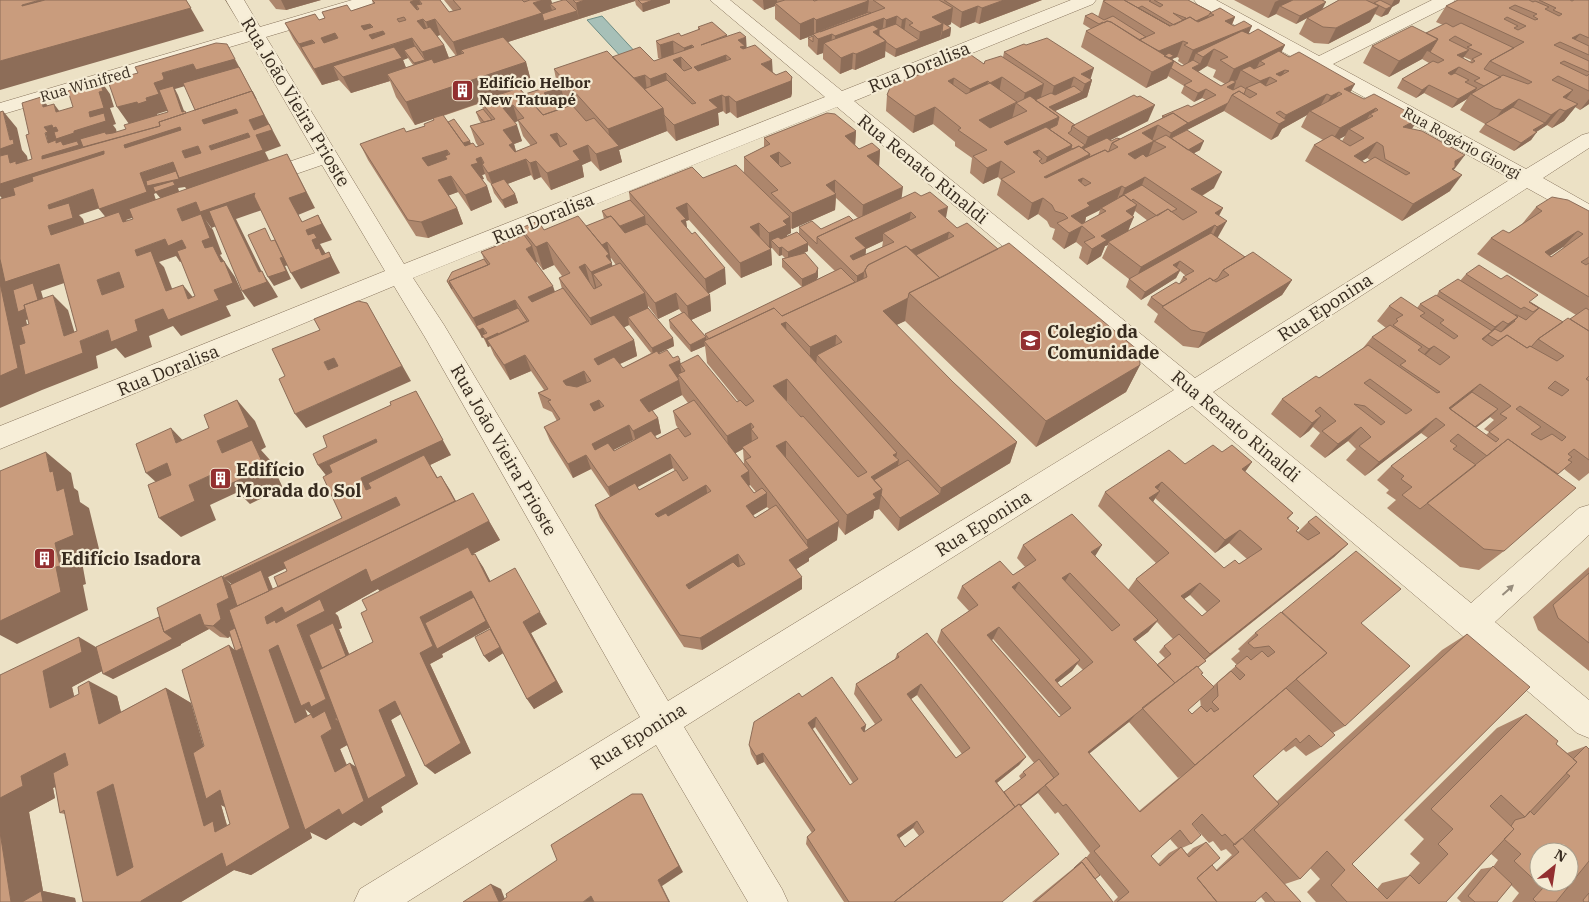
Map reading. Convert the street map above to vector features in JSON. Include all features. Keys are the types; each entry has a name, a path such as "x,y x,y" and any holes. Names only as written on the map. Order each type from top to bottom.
{"street":[{"name":"Rua João Vieira Prioste","path":"235,0 440,340 661,721 769,902"},
{"name":"Rua Winifred","path":"0,109 371,0"},
{"name":"Rua Renato Rinaldi","path":"719,0 1194,392 1589,722"},
{"name":"Rua Doralisa","path":"0,438 1087,0"},
{"name":"Rua Rogério Giorgi","path":"1204,0 1589,213"},
{"path":"1319,64 1446,0"},
{"name":"Rua Eponina","path":"373,902 661,721 1194,392 1589,139"},
{"path":"236,187 328,156"},
{"path":"1472,623 1589,517"}],"water":[{"path":"602,16 639,56 624,60 587,20"}],"building":[{"path":"0,0 40,0 22,6 45,0 186,0 191,8 0,61"},
{"path":"372,0 415,0 410,2 417,10 419,9 416,5 422,4 419,0 440,0 449,12 461,9 453,0 522,0 524,2 543,0 533,3 542,13 453,42 435,19 426,22 423,19 417,21 424,29 430,27 444,45 422,52 412,38 314,69 301,47 315,43 312,40 299,44 285,23 315,14 319,20 325,18 322,12 347,5 351,11 375,3","holes":["404,17 406,20 399,22 397,19","370,24 373,27 364,30 361,26","383,31 385,34 372,39 369,35","335,33 338,38 324,43 321,38"]},
{"path":"566,0 577,11 544,21 542,14 556,9 550,4"},
{"path":"573,0 585,0 576,3"},
{"path":"638,0 653,0 642,4"},
{"path":"785,0 868,1 800,24 775,3"},
{"path":"873,0 939,0 953,8 932,17 943,24 920,32 909,25 913,23 906,18 902,20 897,16 886,20 884,18 835,36 832,34 818,39 813,34 885,8"},
{"path":"944,0 1004,0 982,8 978,6 962,12"},
{"path":"1124,0 1170,26 1190,17 1198,22 1214,15 1210,13 1220,8 1235,17 1225,21 1234,26 1244,21 1252,26 1193,50 1184,45 1188,43 1183,41 1159,51 1139,40 1155,33 1103,1"},
{"path":"1124,0 1151,0 1149,1 1160,7 1163,5 1154,0 1188,0 1211,12 1209,15 1196,21 1190,17 1174,25 1142,6 1138,8","holes":["1173,13 1186,18 1183,20"]},
{"path":"1293,0 1322,0 1326,2 1300,16 1280,6"},
{"path":"1339,0 1366,0 1379,6 1336,28 1323,27 1307,18"},
{"path":"1380,0 1392,6 1386,9 1374,3"},
{"path":"1458,0 1529,0 1549,7 1545,9 1559,16 1562,14 1553,10 1556,8 1539,0 1589,0 1589,38 1580,34 1572,38 1589,46 1589,55 1560,42 1554,45 1589,61 1589,72 1564,61 1560,63 1587,76 1589,74 1589,91 1558,76 1552,80 1573,90 1563,97 1578,104 1565,111 1560,109 1551,115 1519,99 1502,110 1471,94 1503,75 1528,84 1532,82 1490,61 1524,42 1446,6","holes":["1515,5 1537,14 1533,16 1538,19 1535,20 1509,8","1507,17 1526,26 1518,30 1514,28 1518,26 1504,19"]},
{"path":"869,12 871,13 819,31"},
{"path":"1092,13 1104,20 1113,16 1146,37 1139,40 1111,22 1107,21 1099,24 1085,16"},
{"path":"939,21 951,28 942,32 943,24"},
{"path":"1107,21 1174,61 1152,72 1086,31"},
{"path":"712,22 727,35 701,45 740,32 746,37 738,40 745,46 740,47 743,49 755,45 772,60 761,64 776,75 786,71 792,77 791,81 736,102 729,96 725,97 722,95 709,100 718,108 674,125 664,115 663,108 644,89 667,80 692,104 696,103 666,73 650,79 645,75 634,78 612,57 640,47 654,61 694,47 692,45 684,48 673,41 660,45 656,41 679,33 681,36 700,29 698,27","holes":["726,55 731,59 698,71 694,67","681,57 692,68 684,71 673,60"]},
{"path":"1446,23 1453,27 1461,23 1514,48 1490,61 1484,69 1501,77 1484,86 1474,81 1480,78 1459,67 1448,73 1451,75 1455,73 1469,80 1465,82 1477,88 1458,99 1429,85 1422,90 1402,79 1433,61 1438,63 1444,60 1430,52 1438,39 1426,33","holes":["1455,36 1472,45 1467,47 1482,54 1472,59 1475,61 1472,63 1457,55 1469,50 1449,40"]},
{"path":"896,24 919,40 896,49 879,35 879,30"},
{"path":"873,25 879,29 873,32 886,41 856,54 853,53 841,58 824,43"},
{"path":"1412,26 1438,39 1399,61 1372,46"},
{"path":"1258,29 1285,45 1234,69 1220,60 1228,57 1214,49 1203,57 1196,53 1242,31 1249,34"},
{"path":"503,37 526,62 406,102 387,74 432,59 434,63 464,53 461,50"},
{"path":"1047,38 1094,68 1081,74 1092,80 1085,84 1074,77 1054,86 1004,52"},
{"path":"216,43 227,44 235,59 196,70 193,64 162,73 163,80 154,83 159,94 146,98 147,101 138,104 137,102 117,107 108,81 138,73 135,67"},
{"path":"415,46 425,60 414,63 404,50"},
{"path":"394,47 402,58 343,77 333,66"},
{"path":"607,51 663,108 608,129 554,69"},
{"path":"1279,51 1289,57 1299,52 1355,84 1344,89 1364,99 1374,94 1419,118 1403,127 1422,131 1465,155 1455,161 1455,167 1452,169 1462,175 1413,204 1314,145 1332,135 1350,146 1364,138 1349,129 1373,116 1370,114 1378,110 1376,108 1340,128 1310,111 1342,94 1339,92 1331,96 1327,94 1286,115 1280,111 1276,113 1286,120 1279,124 1232,95 1239,91 1250,98 1257,94 1246,88 1260,82 1266,86 1277,81 1270,77 1260,81 1241,70 1250,66 1254,69 1265,64 1260,61","holes":["1285,70 1289,71 1280,76 1276,74","1377,142 1383,146 1385,159 1410,173 1406,175 1375,157 1365,163 1354,156"]},
{"path":"1169,53 1174,56 1169,58 1173,61 1164,56"},
{"path":"971,55 984,64 985,61 1001,56 1044,84 1025,93 1002,77 990,83 1017,102 979,120 990,128 1027,111 1016,103 1030,96 1059,117 1004,142 1007,145 1046,127 1072,145 1047,157 1039,150 1033,152 1042,159 1039,161 1042,164 1079,146 1090,154 1044,177 1046,178 1105,150 1108,152 1118,147 1112,143 1173,113 1188,123 1171,133 1158,125 1142,133 1154,141 1166,135 1222,172 1191,189 1223,208 1215,213 1227,221 1217,227 1215,225 1141,267 1108,242 1168,209 1183,220 1197,212 1145,177 1125,188 1122,186 1087,203 1090,206 1071,216 1082,224 1106,211 1101,208 1124,195 1137,205 1126,211 1134,217 1101,236 1107,240 1092,249 1084,242 1095,237 1082,226 1069,233 1057,223 1068,218 1064,214 1055,211 1052,205 1043,198 1032,203 1001,179 1015,172 1001,161 987,168 973,156 987,150 958,130 961,128 935,107 915,116 887,95 891,85","holes":["954,78 970,89 988,81 990,83 966,94 948,81","1154,141 1166,147 1146,157 1143,154 1135,159 1128,154","1083,178 1091,183 1085,186 1078,180"]},
{"path":"1193,60 1200,64 1192,68 1221,86 1232,80 1236,82 1227,87 1233,90 1241,86 1246,89 1244,94 1239,91 1232,95 1228,103 1188,123 1173,113 1164,117 1162,116 1188,105 1191,107 1216,95 1206,89 1198,93 1184,85 1192,81 1171,68 1174,61 1182,66"},
{"path":"239,67 252,91 195,110 183,83"},
{"path":"98,77 103,91 99,92 104,108 89,112 90,117 104,113 106,121 56,139 54,132 58,131 56,127 53,128 52,125 44,127 48,132 45,133 48,143 56,140 56,143 61,141 63,145 77,141 79,145 42,156 42,159 160,126 159,122 252,91 264,115 249,120 254,130 269,124 272,130 256,135 263,150 179,178 173,162 140,173 147,192 99,209 93,189 48,205 49,209 69,203 73,218 48,226 51,235 119,212 123,222 133,219 129,209 287,154 306,192 289,198 302,222 318,215 322,224 306,230 308,235 314,233 317,238 312,240 316,249 319,248 322,255 329,252 331,257 291,273 254,196 255,193 200,212 196,202 177,209 182,221 201,214 210,238 202,241 205,248 213,246 221,262 224,261 233,283 214,290 219,300 168,320 163,309 135,320 138,331 111,342 108,330 80,341 83,353 25,375 19,345 25,343 21,327 29,324 24,305 53,295 64,336 77,331 59,264 5,282 0,259 0,199 15,195 13,188 33,181 32,177 104,154 104,151 0,184 0,156 8,154 10,163 16,161 16,164 32,159 26,135 29,134 22,103 41,97 43,107 54,104 56,112 73,107 68,91 84,86 83,82","holes":["236,109 238,113 204,124 202,120","180,127 181,130 125,148 124,145","248,133 250,137 211,150 209,146","198,146 201,153 185,158 182,151","165,239 168,246 182,240 186,248 177,251 195,296 188,299 183,285 166,291 151,251 137,256 135,250","119,272 124,287 102,295 97,280"]},
{"path":"557,84 561,87 544,93 560,109 543,115 525,94"},
{"path":"173,86 182,112 185,111 186,113 159,122 160,126 83,147 80,139 105,132 106,134 113,133 126,129 124,125 168,112 159,90"},
{"path":"1074,86 1082,92 1049,107 1075,125 1072,126 1071,131 1068,133 1085,145 1081,148 1079,146 1073,149 1071,148 1072,145 1049,129 1057,125 1059,117 1035,100 1051,93 1055,95"},
{"path":"519,88 543,115 572,105 586,121 594,118 619,146 596,154 588,145 573,151 580,160 547,173 536,161 530,163 526,159 488,173 482,164 484,163 481,157 476,159 478,163 471,165 487,186 465,195 451,176 438,180 457,208 421,222 408,220 360,144 404,128 406,132 425,126 424,124 434,120 433,118 443,115 465,146 473,143 476,147 484,144 470,126 495,119 480,101","holes":["513,105 524,118 518,120 537,143 515,152 509,145 513,143 503,130 517,125 503,108","557,133 567,144 560,147 550,135","447,150 450,154 445,156 447,159 428,166 422,158"]},
{"path":"1134,95 1140,96 1155,105 1088,137 1072,126"},
{"path":"1513,107 1545,123 1533,130 1537,132 1521,143 1485,124"},
{"path":"483,109 492,120 484,122 476,112"},
{"path":"3,111 10,140 13,139 14,144 0,149 0,112"},
{"path":"827,113 835,114 856,131 845,136 859,149 872,143 880,150 867,156 903,187 863,205 835,180 826,185 836,194 792,213 771,193 778,190 744,157 770,144 764,138","holes":["779,152 791,163 781,167 770,156"]},
{"path":"454,119 470,141 463,143 448,122"},
{"path":"1187,130 1204,141 1188,150 1171,138"},
{"path":"1107,138 1111,141 1117,138 1120,139 1112,143 1108,152 1105,150 1089,157 1090,154 1083,149"},
{"path":"736,165 790,217 783,221 787,225 769,233 759,223 750,227 771,249 740,263 687,203 676,208 686,219 681,221 692,234 695,232 725,268 705,279 629,192 692,167 703,178"},
{"path":"176,171 179,179 147,186 146,181"},
{"path":"504,179 515,194 502,200 491,184"},
{"path":"173,181 175,185 155,192 153,187"},
{"path":"1142,185 1177,209 1171,212 1168,209 1157,216 1133,199 1131,201 1124,195 1119,197"},
{"path":"915,192 921,196 930,192 948,207 938,211 957,228 967,223 998,249 940,278 916,255 954,236 949,232 911,250 906,246 868,265 864,272 857,276 817,237","holes":["911,212 916,217 883,233 894,242 853,260 850,256 866,248 855,238"]},
{"path":"1552,197 1568,200 1589,211 1589,257 1581,262 1586,265 1589,263 1589,297 1491,238 1503,230 1509,233 1542,211 1536,207","holes":["1578,231 1583,234 1551,257 1545,252"]},
{"path":"630,200 645,216 620,226 611,216 607,217 602,211"},
{"path":"227,205 259,272 262,271 267,282 242,291 209,211"},
{"path":"578,216 609,254 606,256 612,263 591,272 585,264 579,267 594,289 602,285 593,274 620,263 645,293 590,318 559,278 570,273 547,242 536,247 521,228 538,221 544,230"},
{"path":"611,216 625,233 647,224 710,295 687,306 676,293 655,303 607,242 602,245 586,226"},
{"path":"849,216 853,220 817,237 817,244 799,227 812,221 821,229"},
{"path":"265,228 271,241 275,240 283,257 280,258 286,271 268,277 248,235"},
{"path":"797,232 808,243 788,252 782,247 779,248 771,240 778,237 781,239"},
{"path":"1211,233 1245,257 1223,270 1218,278 1213,281 1210,278 1163,306 1151,297 1176,282 1179,284 1187,279 1183,277 1194,271 1180,261 1173,265 1180,270 1145,292 1129,279"},
{"path":"524,235 532,246 526,249 553,286 528,297 532,302 563,288 591,325 614,315 634,340 594,359 598,365 614,357 623,368 657,351 659,354 667,350 673,358 678,356 680,360 669,365 679,380 640,400 649,412 652,410 658,418 633,431 629,425 592,444 595,450 608,443 614,451 651,431 657,439 678,428 685,437 691,434 673,411 694,400 749,471 741,476 754,493 762,488 767,493 746,506 755,518 776,505 809,548 789,560 802,577 700,638 680,635 595,505 635,483 639,490 676,470 683,481 688,478 670,454 608,487 586,455 568,464 544,427 560,419 548,401 551,400 538,393 548,389 525,355 504,365 487,340 529,321 515,300 473,318 449,281 490,264 481,252","holes":["584,371 591,381 577,387 566,385 563,381","599,400 604,406 594,411 590,404","706,485 711,491 668,516 666,513 658,517 655,514","738,554 745,564 738,567 733,562 689,589 686,585"]},
{"name":"Colegio da Comunidade","path":"1009,243 1139,351 1140,365 1046,421 909,293"},
{"path":"906,246 940,278 909,293 908,298 883,311 953,382 1017,442 941,488 817,355 842,342 836,335 810,347 786,322 781,324 897,453 893,455 899,460 871,477 882,489 873,494 876,498 847,515 786,441 776,446 839,521 807,540 745,460 751,457 742,447 758,438 751,429 754,427 751,423 727,436 678,374 685,371 680,364 698,355 737,402 740,400 746,406 754,401 704,341 774,308 782,316 867,277 865,270 868,265","holes":["787,379 867,472 858,477 773,386"]},
{"path":"1253,252 1292,280 1206,333 1191,330 1162,307 1210,278 1216,282 1229,275 1223,270"},
{"path":"805,253 818,268 816,273 802,279 782,259"},
{"path":"484,259 488,265 449,281 452,289 447,281 452,272"},
{"path":"1479,265 1501,279 1507,275 1538,295 1529,302 1539,308 1533,312 1524,307 1521,309 1466,274"},
{"path":"841,268 855,282 782,316 774,308 709,339 705,334"},
{"path":"1458,279 1518,317 1508,324 1503,321 1495,327 1439,291"},
{"path":"0,283 18,368 0,376"},
{"path":"33,283 38,300 24,305 25,309 18,312 13,290"},
{"path":"1436,295 1492,331 1482,339 1492,346 1507,335 1527,348 1530,346 1557,361 1564,356 1538,339 1568,318 1589,331 1589,376 1586,379 1589,381 1589,460 1574,449 1568,454 1572,457 1568,460 1572,462 1558,474 1508,439 1487,456 1458,434 1450,441 1457,446 1453,449 1476,465 1420,509 1402,495 1412,487 1401,479 1404,476 1391,466 1445,425 1436,418 1379,462 1359,446 1371,437 1361,427 1338,444 1322,431 1336,421 1320,407 1315,411 1321,416 1312,423 1282,399 1316,376 1319,378 1368,345 1437,393 1440,392 1400,365 1406,361 1372,337 1390,325 1422,347 1418,350 1440,365 1450,357 1434,346 1429,349 1393,325 1398,321 1396,319 1403,315 1389,306 1401,297 1425,313 1420,316 1454,339 1458,336 1440,323 1444,320 1420,304","holes":["1370,379 1412,410 1406,414 1364,383","1555,381 1569,390 1562,396 1548,388","1480,384 1511,406 1500,414 1507,418 1489,432 1499,439 1496,442 1449,408","1354,404 1365,406 1385,422 1381,425","1520,406 1566,437 1562,441 1552,434 1541,440 1531,434 1541,427 1516,409"]},
{"path":"358,301 367,303 402,366 295,414 279,379 285,376 272,349 320,330 314,319","holes":["334,358 338,366 328,370 324,362"]},
{"path":"1531,303 1563,322 1538,339 1531,347 1527,348 1507,335 1498,341 1488,335 1495,329 1501,332 1515,321 1518,317 1515,315 1526,320 1539,308"},
{"path":"518,308 527,321 498,334 485,339 482,335 487,333 483,328 479,330 476,326"},
{"path":"648,308 673,338 652,348 628,317"},
{"path":"1586,308 1589,310 1589,331 1570,319"},
{"path":"684,312 706,337 690,345 669,320"},
{"path":"416,391 443,440 361,478 366,490 371,488 368,483 424,455 437,478 441,476 455,501 278,587 274,577 287,571 283,562 400,505 396,497 224,578 223,576 342,518 323,477 332,472 329,465 377,442 376,439 318,465 313,454 327,447 323,436 391,405 390,402"},
{"path":"1472,392 1498,409 1475,427 1450,409"},
{"path":"237,400 249,427 217,441 222,453 252,440 265,468 230,484 224,469 189,485 195,501 159,518 148,485 171,475 167,463 146,473 136,444 171,428 176,443 209,428 204,415"},
{"path":"1508,439 1576,488 1504,551 1484,549 1427,503"},
{"path":"1213,445 1222,452 1232,445 1252,462 1242,469 1293,513 1287,518 1299,528 1296,531 1308,540 1320,533 1308,522 1316,516 1348,544 1210,654 1136,579 1169,553 1105,492 1169,450 1185,464","holes":["1162,482 1225,540 1240,530 1262,549 1239,564 1235,560 1224,568 1149,498 1160,491 1155,487","1200,583 1220,601 1202,616 1181,596"]},
{"path":"46,452 50,472 53,471 57,491 64,488 74,535 55,543 60,566 56,567 61,592 0,621 0,471"},
{"path":"908,460 940,494 900,518 881,495 882,489 874,480"},
{"path":"473,493 489,521 371,582 366,569 285,613 282,607 265,617 267,624 275,620 276,623 320,599 325,611 297,625 326,699 311,707 309,702 301,706 278,645 269,650 295,723 311,714 313,718 325,711 332,729 321,736 335,772 350,763 364,801 342,815 339,809 305,830 229,610"},
{"path":"1072,514 1102,545 1091,552 1158,620 1133,639 1175,683 1088,752 1140,812 1286,688 1335,735 1321,747 1309,735 1300,743 1296,738 1253,776 1279,804 1235,845 1225,834 1222,836 1202,814 1192,824 1201,835 1191,844 1180,830 1151,856 1160,866 1181,847 1189,857 1206,842 1220,858 1197,878 1217,902 1117,902 1129,892 1094,851 1100,846 1066,804 1063,806 1045,785 1059,774 941,630 978,605 962,586 1000,561 1013,575 1036,560 1023,545","holes":["1070,573 1120,625 1112,631 1062,578","1019,582 1093,662 1061,687 1055,680 1080,660 1012,587","999,627 1071,708 1059,717 987,635"]},
{"path":"468,547 472,555 475,554 489,582 515,568 540,612 523,622 556,681 527,699 471,591 420,617 433,646 420,653 461,743 425,766 395,701 379,710 406,776 368,799 319,670 373,642 361,613 367,610 362,600"},
{"path":"1356,551 1401,589 1361,623 1410,666 1345,726 1296,679 1327,653 1282,612"},
{"path":"261,570 269,591 237,606 230,585"},
{"path":"1589,573 1589,643 1558,618 1553,605"},
{"path":"222,576 229,598 217,604 221,619 213,626 204,625 200,614 164,632 157,608"},
{"path":"474,597 486,621 437,649 425,623"},
{"path":"1281,612 1327,653 1195,765 1142,708 1197,666 1203,673 1201,674 1214,687 1188,710 1192,714 1201,706 1207,712 1211,708 1214,712 1219,709 1212,702 1218,696 1217,683 1231,671 1240,680 1245,675 1235,666 1247,656 1251,660 1262,651 1268,657 1275,652 1269,646 1254,648 1248,643 1258,635 1255,633"},
{"path":"159,617 164,632 172,639 103,674 96,647"},
{"path":"333,623 346,656 322,668 309,635"},
{"path":"235,628 242,648 236,651 229,631"},
{"path":"490,629 500,647 484,656 475,637"},
{"path":"927,633 1026,757 995,781 1015,807 894,902 849,902 807,837 815,830 763,753 756,756 749,745 754,722 799,693 802,697 832,677 866,725 861,728 864,732 882,720 856,684 899,657 897,654","holes":["921,684 970,748 956,758 907,694","816,717 858,779 850,785 808,723","917,821 924,832 905,847 897,835"]},
{"path":"1179,634 1206,661 1175,683 1157,665 1171,654 1164,646"},
{"path":"1467,634 1530,687 1352,864 1387,899 1410,875 1419,884 1448,854 1438,844 1453,829 1431,809 1526,714 1558,741 1556,744 1577,762 1525,817 1501,795 1490,806 1514,829 1446,902 1347,902 1331,885 1345,870 1327,851 1300,879 1254,830"},
{"path":"79,637 82,652 43,671 50,708 79,694 78,687 89,681 99,724 166,688 204,826 213,821 215,832 230,824 220,790 206,799 193,753 204,746 182,670 229,645 290,828 226,867 222,853 141,902 83,902 64,810 60,813 53,773 68,765 65,753 21,776 23,786 0,798 0,675","holes":["113,784 133,867 117,876 97,792"]},
{"path":"1586,746 1589,749 1589,861 1579,873 1579,842 1529,842 1529,875 1514,861 1521,854 1504,839 1514,829 1511,826 1515,820 1525,817 1530,811 1534,815 1570,776 1566,773 1577,762 1573,759"},
{"path":"1039,759 1054,778 1021,805 1019,804 1015,807 1004,792 1026,775 1023,772"},
{"path":"632,794 642,794 679,866 658,880 669,902 594,902 591,896 583,902 500,902 507,897 506,894 557,860 551,845"},
{"path":"1019,804 1059,854 1002,902 894,902"},
{"path":"0,832 11,902 0,902"},
{"path":"1242,838 1301,902 1275,902 1266,892 1255,902 1217,902 1197,878 1212,865 1217,871 1239,852 1233,845"},
{"path":"1086,857 1100,875 1095,879 1082,862 1074,868"},
{"path":"1082,862 1113,902 1035,902"},
{"path":"1493,866 1512,884 1497,902 1475,902 1468,896"},
{"path":"491,884 499,902 463,902"},
{"path":"41,891 43,902 22,902"},
{"path":"1539,892 1564,892 1556,902 1536,902 1533,899"},
{"path":"1589,893 1589,902 1584,902 1583,900"}],"place":[{"name":"Edifício Helbor New Tatuapé","path":"463,91"},
{"name":"Colegio da Comunidade","path":"1031,341"},
{"name":"Edifício Morada do Sol","path":"220,479"},
{"name":"Edifício Isadora","path":"45,558"}]}
